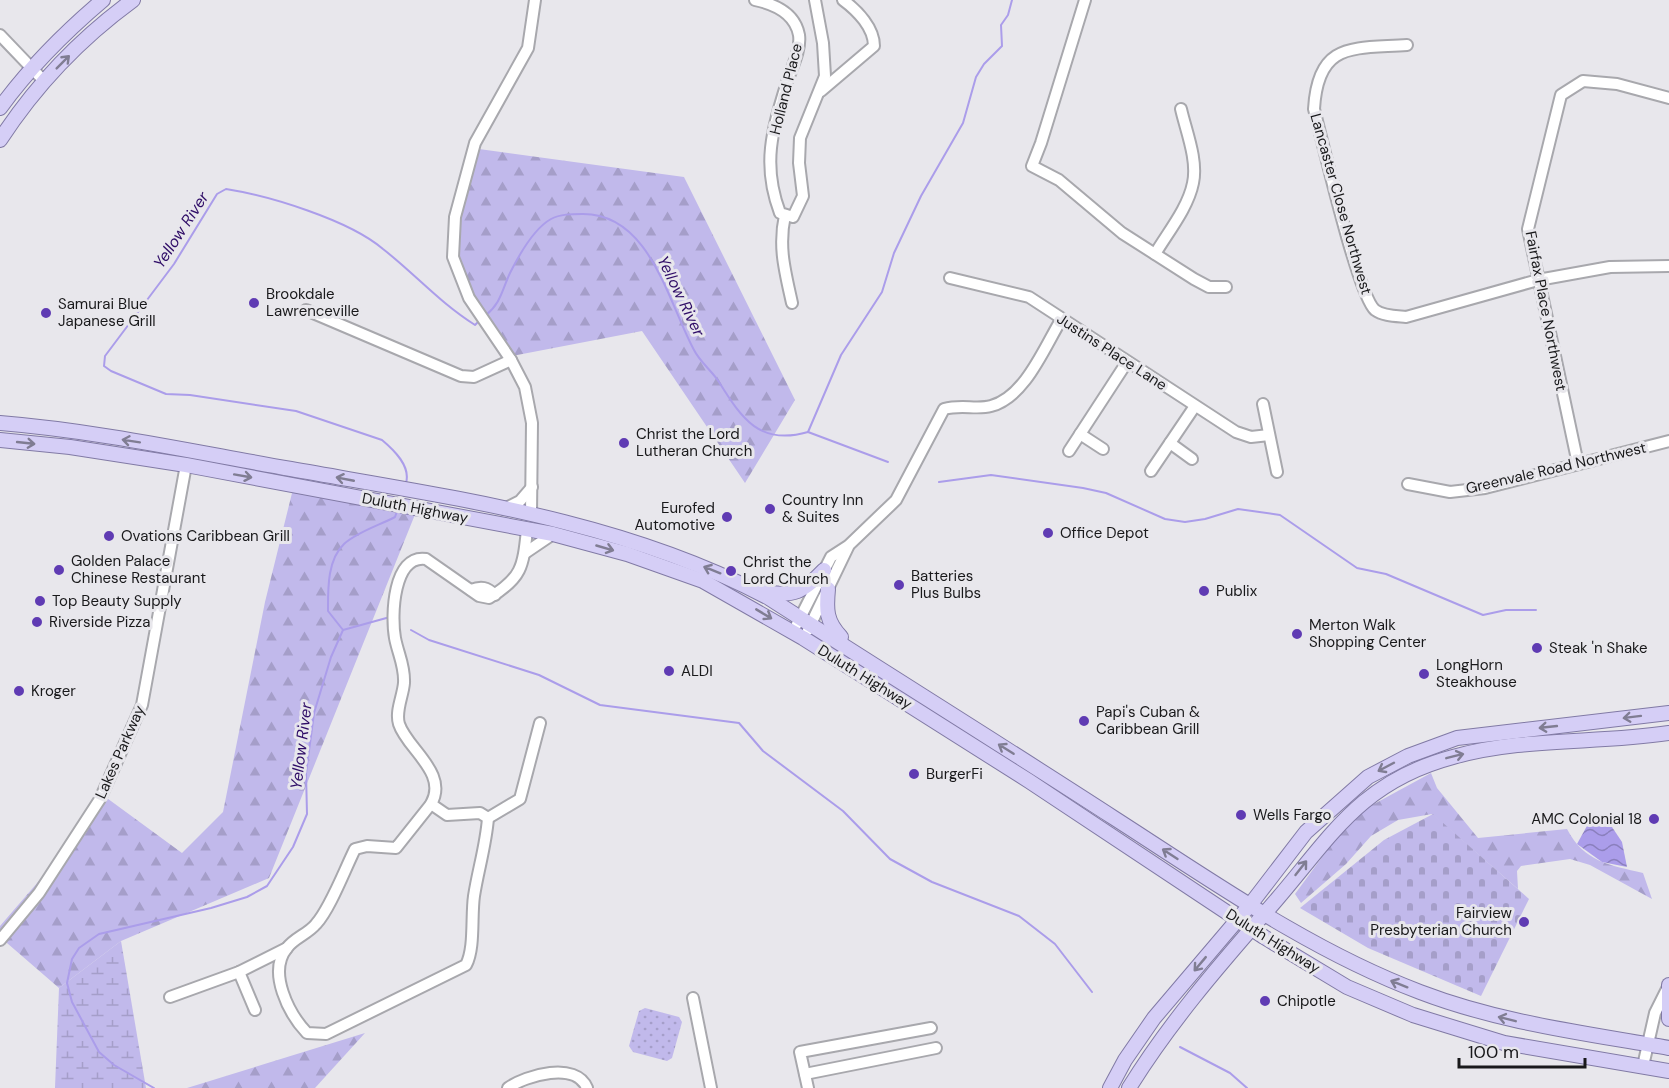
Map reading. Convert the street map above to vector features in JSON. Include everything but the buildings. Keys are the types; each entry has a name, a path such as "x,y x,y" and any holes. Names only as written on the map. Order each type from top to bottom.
{"main road":[{"path":"0,108 31,68 66,31 103,0"},
{"path":"0,140 44,81 78,46 133,0"},
{"name":"Duluth Highway","path":"0,423 94,435 424,493 531,514 609,533 670,553 754,590 1265,914 1363,968 1454,1004 1532,1025 1669,1048"},
{"name":"Duluth Highway","path":"0,440 70,447 186,465 553,534 627,554 703,581 798,635 1029,781 1250,928 1347,987 1422,1018 1504,1043 1669,1071"},
{"path":"445,513 451,509 513,519 531,514"},
{"path":"527,530 547,523 609,533"},
{"path":"754,590 778,594 793,593 807,587 825,570"},
{"path":"828,589 826,611 829,624 857,654"},
{"path":"1110,1088 1125,1060 1154,1018 1238,920 1306,832 1368,777 1432,746 1465,736 1669,713"},
{"path":"1128,1088 1162,1038 1329,833 1354,808 1383,786 1411,772 1454,756 1547,743 1669,733"},
{"path":"1669,985 1669,1018"}],"street":[{"path":"531,514 530,407 525,387 511,360 469,298 453,257 455,217 475,143 528,48 535,0"},
{"name":"Holland Place","path":"755,0 780,9 790,16 798,33 799,45 777,117 770,154 769,179 780,213 785,215"},
{"path":"792,303 781,258 781,236 785,215 793,217 803,196 799,163 800,138 808,114 821,91 825,76 823,43 815,0"},
{"path":"821,91 874,46 874,33 843,0"},
{"path":"1085,0 1032,166 1059,180 1122,233 1155,254 1209,287 1226,287"},
{"path":"0,35 44,81"},
{"name":"Lancaster Close Northwest","path":"1407,45 1352,49 1327,61 1319,74 1315,92 1314,109 1350,247 1367,298 1375,310 1390,316 1406,317 1538,280 1610,267 1669,266"},
{"name":"Fairfax Place Northwest","path":"1578,464 1527,229 1561,95 1583,81 1617,84 1669,98"},
{"path":"1155,254 1186,202 1193,182 1193,164 1181,109"},
{"name":"Justins Place Lane","path":"950,278 1029,297 1236,432 1251,437 1269,435"},
{"path":"306,310 462,376 474,377 511,360"},
{"path":"798,635 831,557 848,546 896,500 944,409 960,405 987,407 1003,402 1024,381 1061,320"},
{"path":"1069,451 1127,362"},
{"path":"1263,404 1277,472"},
{"path":"1151,471 1195,406"},
{"path":"1080,434 1103,449"},
{"name":"Greenvale Road Northwest","path":"1408,484 1450,492 1485,488 1669,441"},
{"path":"1170,443 1192,459"},
{"name":"Lakes Parkway","path":"0,940 39,893 100,799 142,705 172,553 186,465"},
{"path":"504,509 520,501 532,487"},
{"path":"170,997 239,972 287,947 317,924 355,849 367,846 396,848 432,803 434,778 422,755 405,736 398,722 404,684 403,662 395,639 394,609 398,585 410,562 417,558 436,565 471,590 478,587 489,589 495,595 514,581 525,553 527,530"},
{"path":"525,553 553,534"},
{"path":"805,621 828,589 848,546"},
{"path":"488,818 520,799 540,723"},
{"path":"432,803 447,815 480,813 488,818"},
{"path":"287,947 280,968 279,982 296,1022 306,1033 326,1034 466,965 472,946 471,924 474,894 487,839 488,818"},
{"path":"239,972 255,1010"},
{"path":"1643,1066 1655,1013 1669,985"},
{"path":"693,998 711,1088"},
{"path":"808,1088 800,1052 931,1028"},
{"path":"805,1074 936,1048"},
{"path":"507,1088 531,1077 549,1073 573,1074 584,1081 587,1088"}],"green space":[{"path":"479,149 684,177 795,400 745,483 642,331 512,356 451,257"},
{"path":"295,481 418,507 269,878 121,941 59,988 0,937 0,926 82,831 100,793 182,853 223,812 265,602"},
{"path":"1431,773 1437,788 1478,838 1567,829 1581,849 1590,855 1609,864 1643,873 1652,899 1590,865 1570,859 1521,866 1517,871 1518,889 1432,814 1398,820 1371,836 1346,864 1301,903 1295,894 1339,834 1363,810"},
{"path":"1433,814 1529,899 1481,996 1368,948 1300,908 1384,840"},
{"path":"121,941 146,1088 55,1088 59,988"},
{"path":"645,1008 679,1017 682,1022 672,1058 667,1061 633,1052 629,1046 639,1011"},
{"path":"365,1033 315,1088 187,1088"}],"water":[{"path":"1606,818 1622,842 1627,867 1602,862 1577,844 1588,824"}],"waterway":[{"name":"Yellow River","path":"486,315 498,301 522,251 544,223 555,217 566,215 582,214 605,218 625,228 640,244 654,264 697,354 745,418 765,432 777,435 808,432 841,355 882,292 894,253 921,196 963,123 976,77 984,64 1002,46 1001,25 1008,15 1012,0"},
{"name":"Yellow River","path":"406,483 404,465 382,440 296,411 190,395 166,394 111,371 104,366 105,356 174,264 217,194 226,189 286,203 350,228 383,249 462,316 475,325 479,321"},
{"path":"808,432 888,462"},
{"path":"939,482 991,475 1083,488 1106,493 1165,519 1185,522 1205,519 1238,509 1280,515 1357,568 1386,574 1483,615 1506,610 1536,610"},
{"name":"Yellow River","path":"343,630 328,611 331,567 334,558 349,540 395,517 397,511"},
{"path":"343,630 390,617"},
{"name":"Yellow River","path":"154,1088 114,1065 99,1052 72,1002 67,983 72,959 79,948 99,934 211,908 247,897 267,886 293,847 307,814 306,773 314,713 331,657 343,630"},
{"path":"411,630 429,640 539,675 600,705 739,723 763,751 843,811 890,859 932,882 1019,916 1055,944 1092,992"},
{"path":"1180,1047 1230,1073 1247,1088"}],"place":[{"name":"Brookdale Lawrenceville","path":"254,303"},
{"name":"Samurai Blue Japanese Grill","path":"46,313"},
{"name":"Christ the Lord Lutheran Church","path":"624,443"},
{"name":"Country Inn & Suites","path":"770,509"},
{"name":"Eurofed Automotive","path":"727,517"},
{"name":"Office Depot","path":"1048,533"},
{"name":"Ovations Caribbean Grill","path":"109,536"},
{"name":"Golden Palace Chinese Restaurant","path":"59,570"},
{"name":"Christ the Lord Church","path":"731,571"},
{"name":"Batteries Plus Bulbs","path":"899,585"},
{"name":"Publix","path":"1204,591"},
{"name":"Top Beauty Supply","path":"40,601"},
{"name":"Riverside Pizza","path":"37,622"},
{"name":"Merton Walk Shopping Center","path":"1297,634"},
{"name":"Steak 'n Shake","path":"1537,648"},
{"name":"ALDI","path":"669,671"},
{"name":"LongHorn Steakhouse","path":"1424,674"},
{"name":"Kroger","path":"19,691"},
{"name":"Papi's Cuban & Caribbean Grill","path":"1084,721"},
{"name":"BurgerFi","path":"914,774"},
{"name":"Wells Fargo","path":"1241,815"},
{"name":"AMC Colonial 18","path":"1654,819"},
{"name":"Fairview Presbyterian Church","path":"1524,922"},
{"name":"Chipotle","path":"1265,1001"}]}
